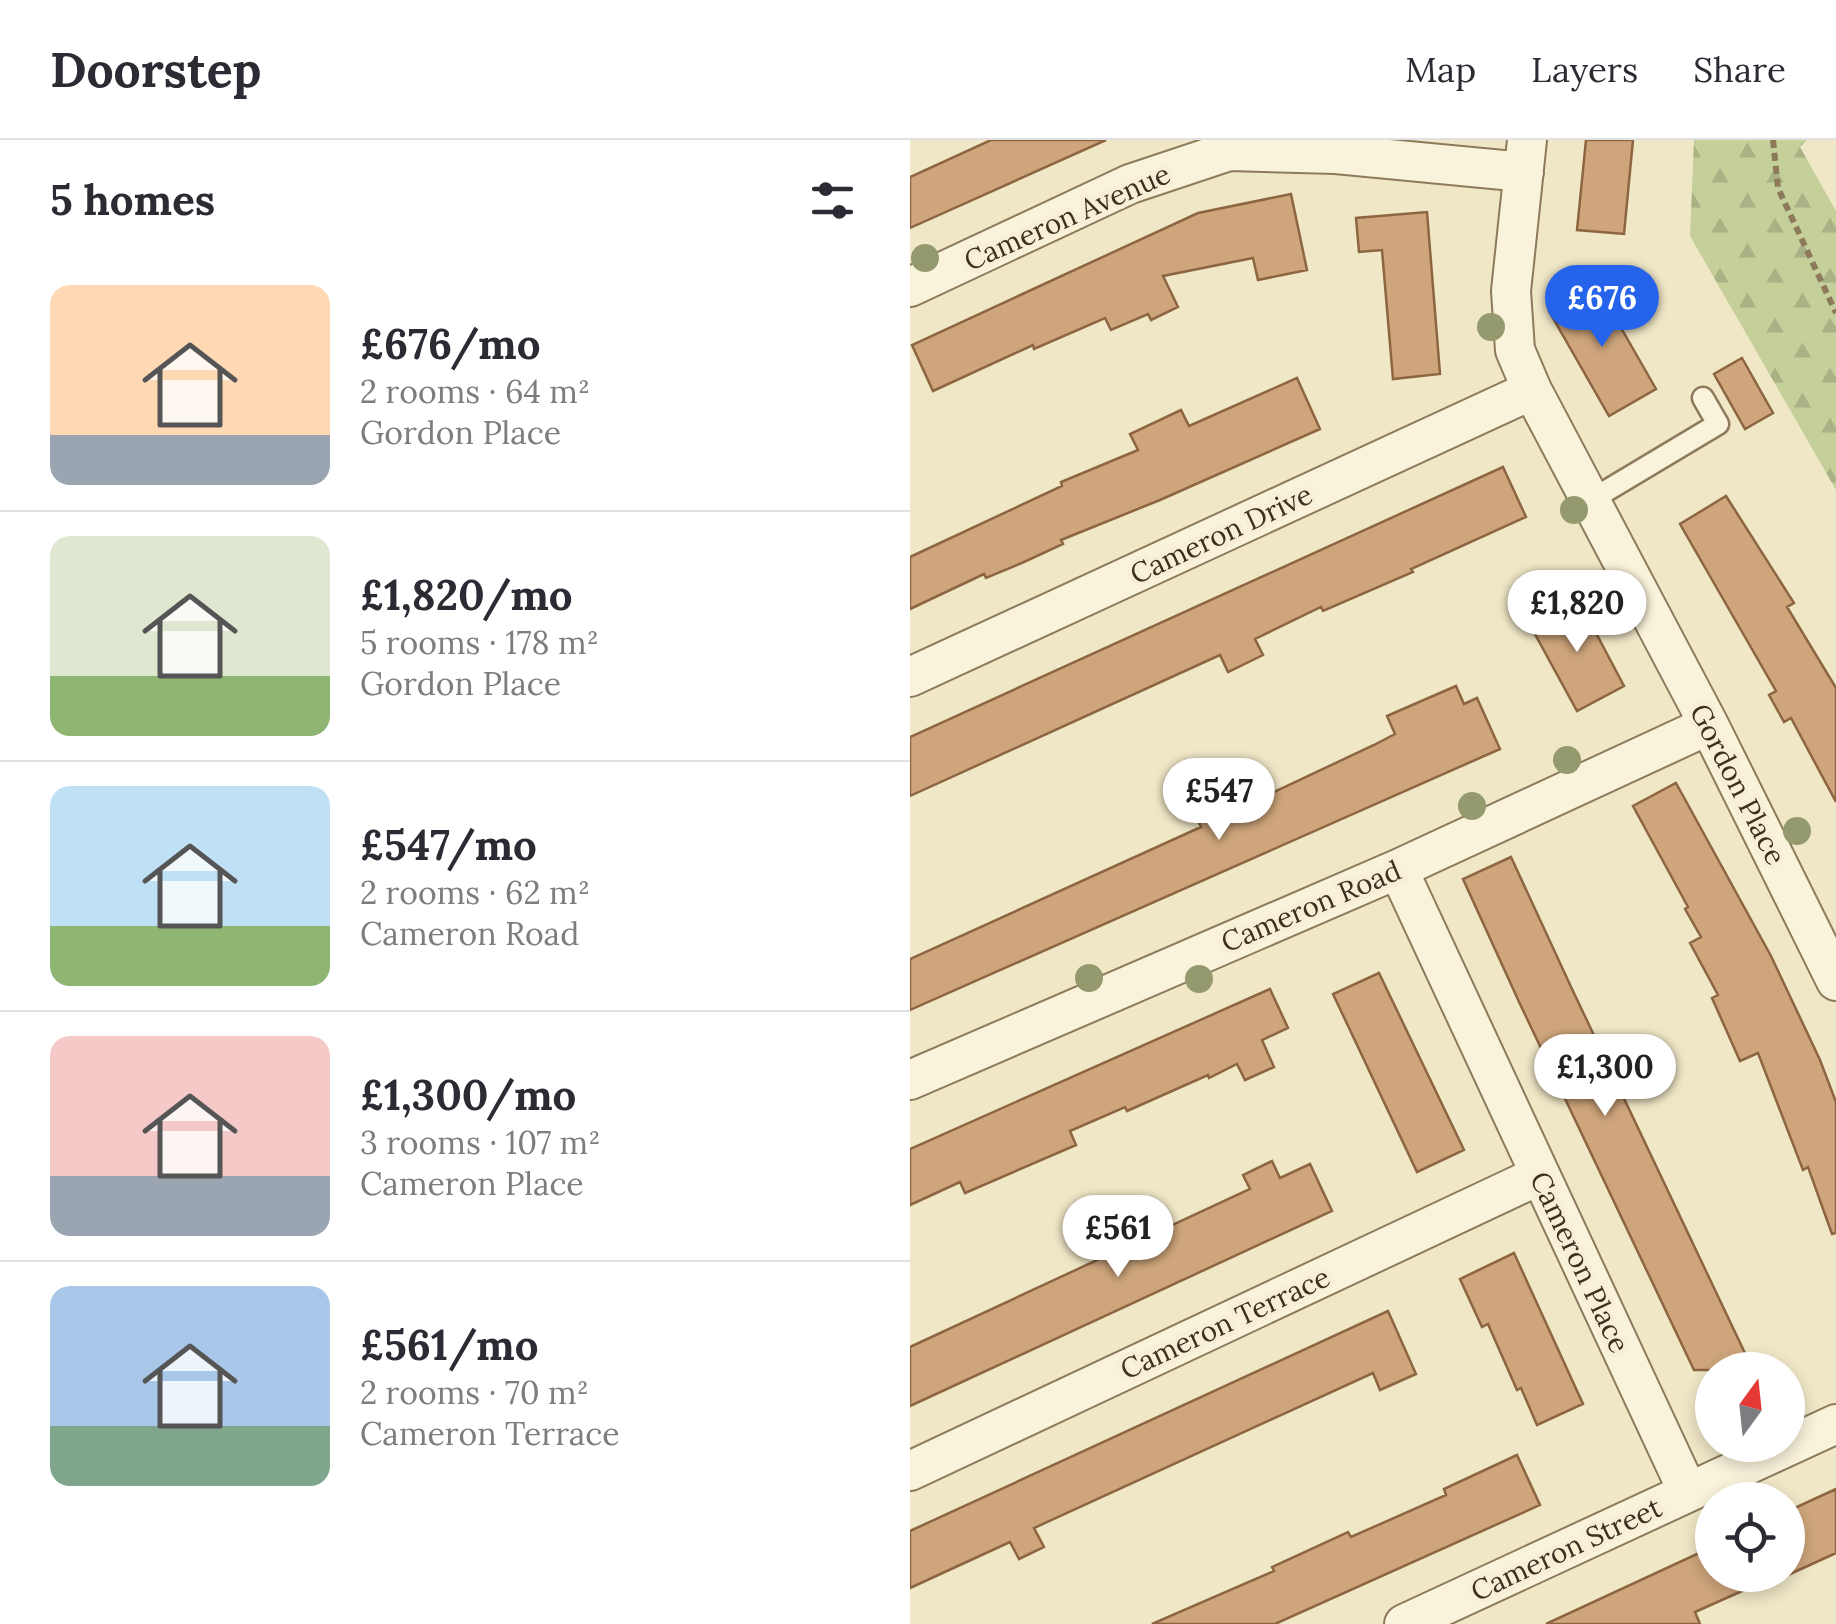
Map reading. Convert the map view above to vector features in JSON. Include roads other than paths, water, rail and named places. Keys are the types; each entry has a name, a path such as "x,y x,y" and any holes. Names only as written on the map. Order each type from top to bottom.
{"street":[{"name":"Cameron Avenue","path":"910,287 1130,184 1229,151 1272,146 1336,154 1526,156"},
{"name":"Gordon Place","path":"1526,156 1511,291 1515,350 1836,981"},
{"name":"Cameron Drive","path":"910,678 1532,390"},
{"name":"Cameron Road","path":"910,1080 1398,870 1709,726"},
{"name":"Cameron Place","path":"1398,870 1688,1492"},
{"name":"Cameron Terrace","path":"910,1471 1540,1175"},
{"name":"Cameron Street","path":"1404,1624 1836,1424"}],"lane":[{"path":"1591,500 1718,424 1703,398"}]}
